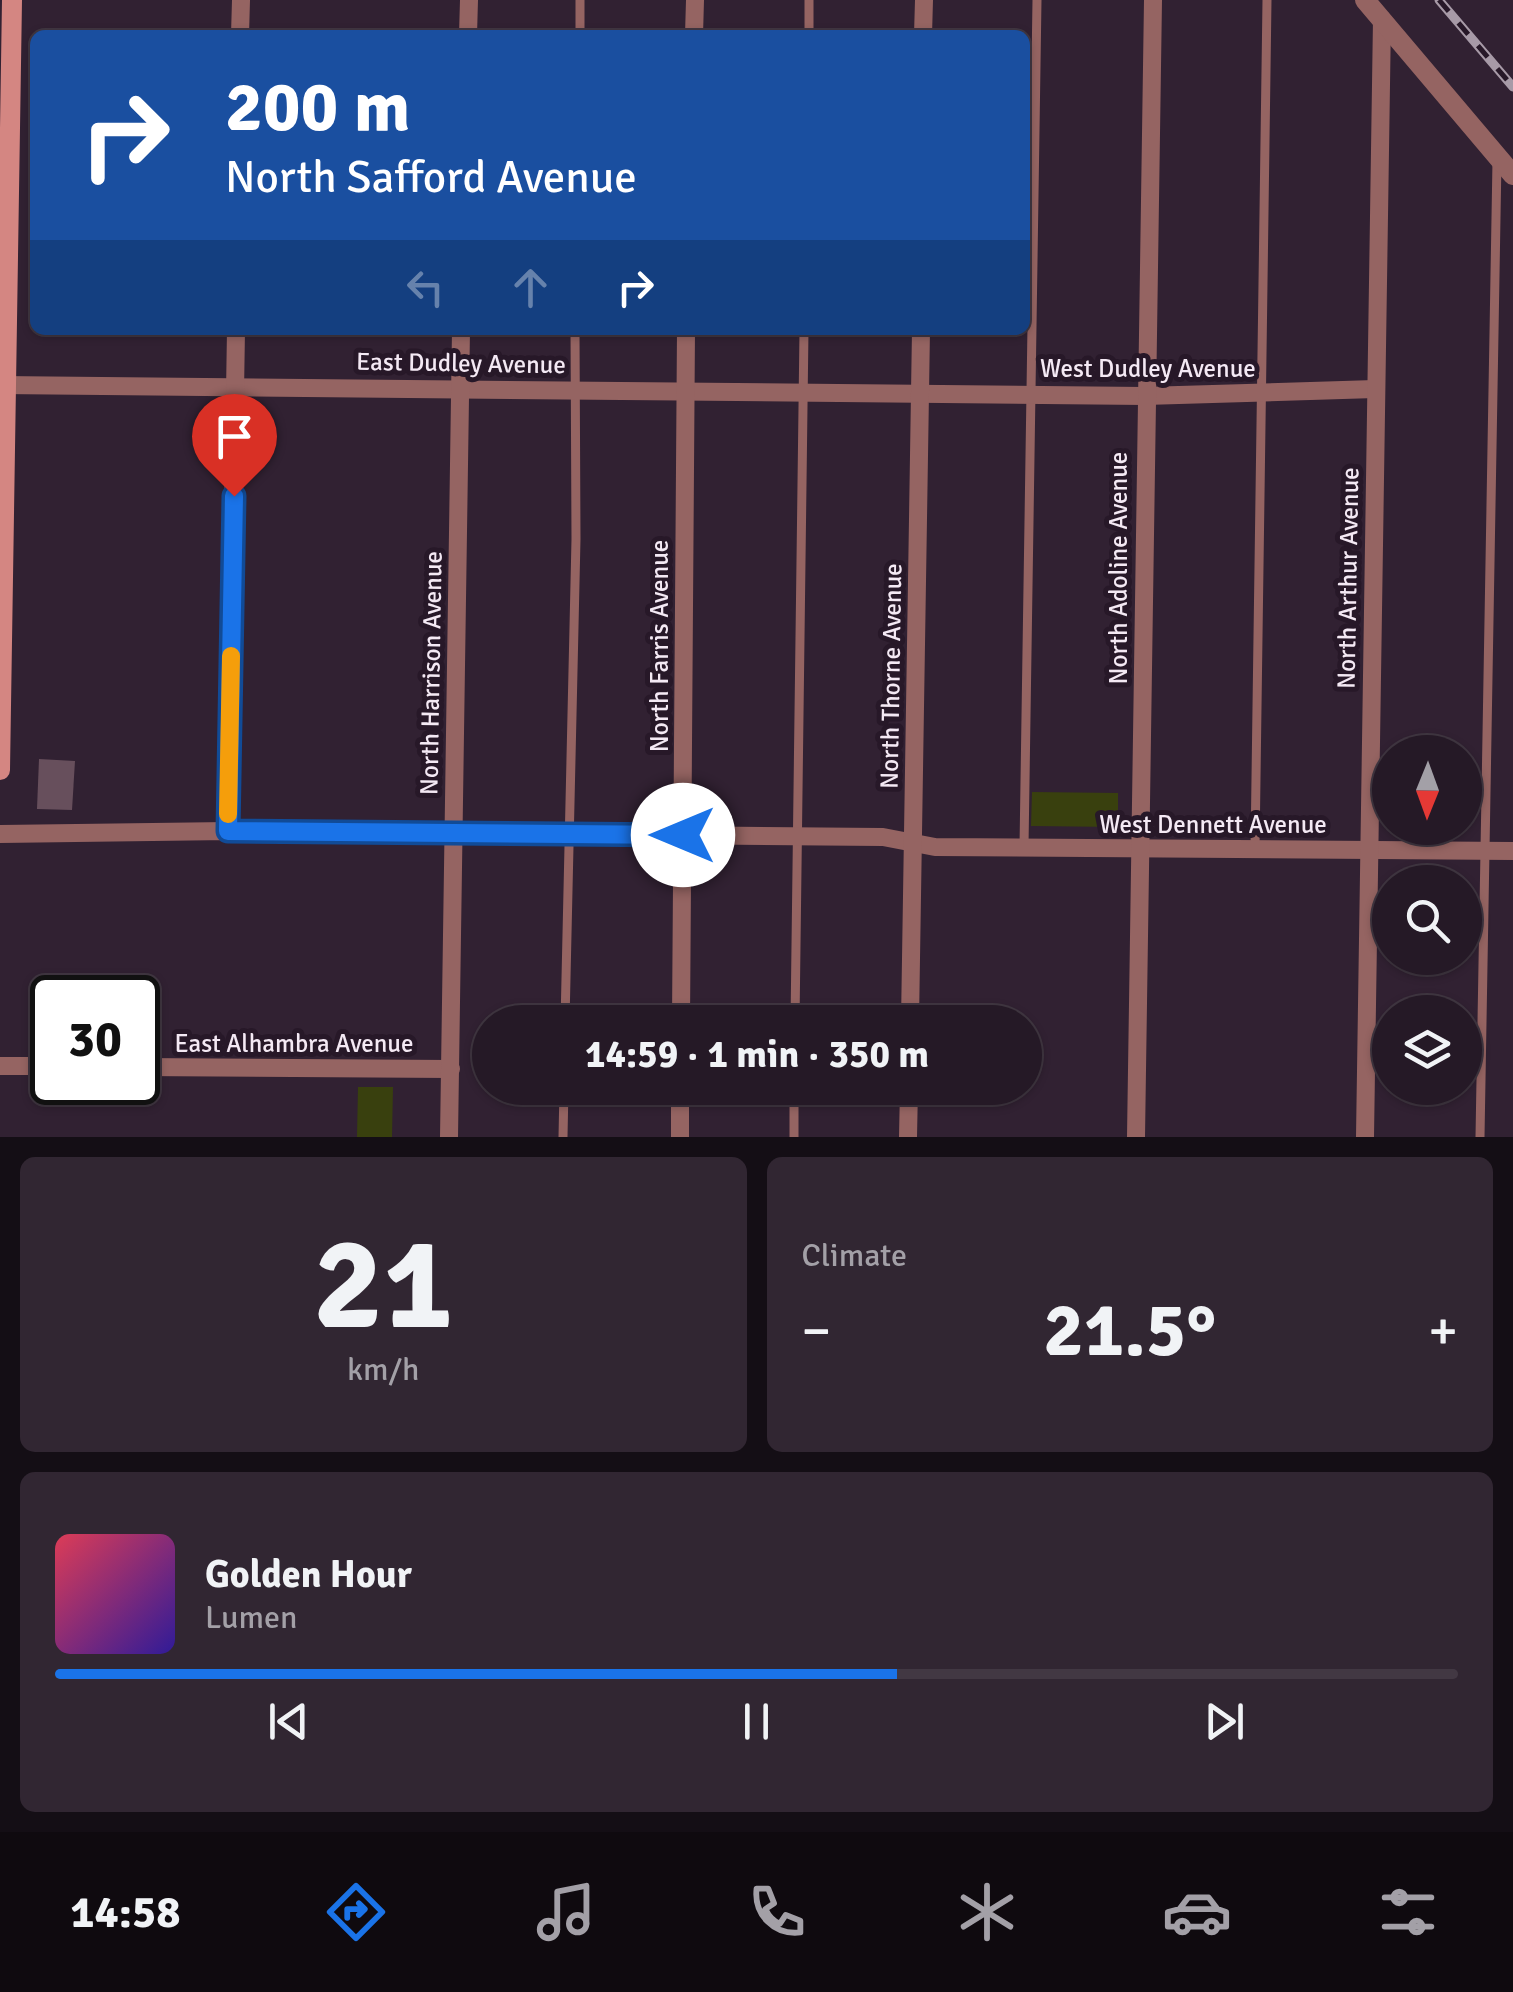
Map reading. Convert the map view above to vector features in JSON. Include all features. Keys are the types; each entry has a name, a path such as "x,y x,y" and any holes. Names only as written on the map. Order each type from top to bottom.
{"main road":[{"path":"0,770 5,179 12,0"}],"street":[{"path":"240,30 241,0"},
{"path":"468,30 469,0"},
{"path":"694,30 695,0"},
{"path":"924,0 924,30"},
{"name":"North Adoline Avenue","path":"1136,1137 1153,0"},
{"path":"1365,0 1513,174"},
{"name":"North Arthur Avenue","path":"1364,1137 1382,19"},
{"path":"228,831 236,335"},
{"name":"North Harrison Avenue","path":"449,1137 461,335"},
{"name":"North Farris Avenue","path":"681,1005 686,335"},
{"name":"North Thorne Avenue","path":"910,1005 921,335"},
{"name":"East Dudley Avenue","path":"4,385 921,392"},
{"name":"West Dudley Avenue","path":"921,392 1145,396 1376,389"},
{"name":"West Dennett Avenue","path":"0,834 228,831 798,836 883,837 934,847 1513,851"},
{"path":"0,1066 30,1066"},
{"name":"East Alhambra Avenue","path":"160,1067 451,1069"},
{"path":"680,1105 680,1137"},
{"path":"908,1137 909,1105"}],"lane":[{"path":"580,0 580,30"},
{"path":"808,30 809,0"},
{"path":"1024,848 1037,0"},
{"path":"1255,849 1264,392 1266,0"},
{"path":"1480,1137 1497,156"},
{"path":"566,1005 576,335"},
{"path":"795,1005 804,335"},
{"path":"563,1137 564,1105"},
{"path":"794,1105 794,1137"}],"green space":[{"path":"1032,792 1118,793 1118,827 1031,826"},
{"path":"358,1087 393,1087 392,1137 357,1137"}],"building":[{"path":"39,759 75,761 72,810 37,809"}],"railway":[{"path":"1439,0 1513,87"}],"slow traffic":[{"path":"228,814 231,656"}],"route":[{"path":"234,496 228,831 683,835"}]}
